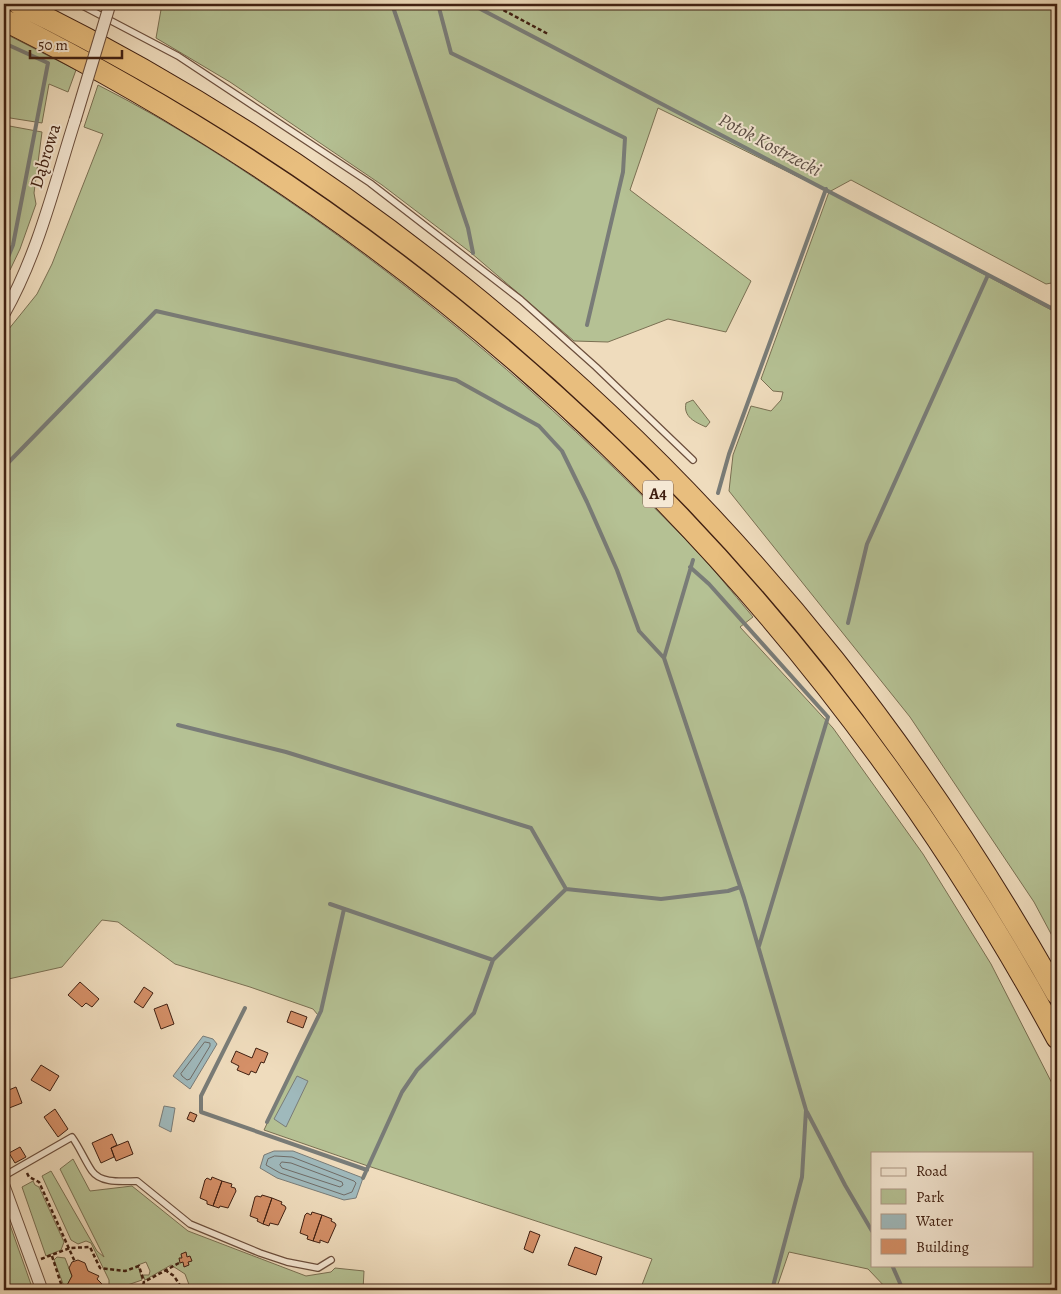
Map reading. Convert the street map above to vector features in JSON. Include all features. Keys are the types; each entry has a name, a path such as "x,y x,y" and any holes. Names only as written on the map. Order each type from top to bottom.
{"highway":[{"name":"A4","path":"19,4 169,85 262,142 312,176 386,228 460,286 527,341 606,412 713,521 799,618 850,680 949,816 1005,904 1057,994"},
{"name":"A4","path":"4,20 107,74 190,122 321,208 397,263 470,321 532,374 597,434 666,501 731,571 809,662 863,733 935,834 981,906 1057,1038"}],"street":[{"name":"Dąbrowa","path":"4,314 34,250 110,4"},
{"path":"4,1186 42,1290"}],"lane":[{"path":"79,4 178,56 370,183 521,300 596,367 693,460"},
{"path":"4,1176 72,1138 80,1148 93,1173 114,1181 137,1181 190,1224 236,1244 287,1262 318,1268 332,1260"}],"path":[{"path":"492,4 548,34"},
{"path":"25,1169 29,1177 39,1182 75,1262"},
{"path":"47,1258 70,1248 90,1247 100,1268 125,1271 140,1266 143,1284 179,1262"},
{"path":"52,1256 63,1290"},
{"path":"165,1270 174,1276 183,1290"}],"green space":[{"path":"162,4 1057,4 1057,282 1046,284 851,180 829,192 658,108 630,190 751,281 726,332 668,319 608,342 574,341 470,252 382,185 230,82 156,38"},
{"path":"4,33 76,70 68,92 49,84 42,123 4,117"},
{"path":"98,85 207,147 260,181 362,253 459,330 553,411 695,549 753,617 740,627 833,728 923,854 991,964 1057,1093 1057,1290 888,1290 868,1269 789,1252 776,1290 640,1290 652,1259 264,1130 318,1015 313,1009 175,964 118,922 102,920 62,967 4,980 4,335 37,294 52,264 103,134 84,127"},
{"path":"4,125 42,132 34,193 36,204 20,249 10,270 4,267"},
{"path":"829,192 1057,313 1057,945 1034,902 910,717 729,491 733,455 751,406 771,411 781,400 783,392 773,391 761,379"},
{"path":"693,400 710,422 706,427 694,421 686,412 686,403"},
{"path":"73,1159 90,1191 132,1186 188,1231 306,1276 331,1272 335,1268 364,1271 363,1290 191,1290 185,1274 171,1265 145,1280 143,1275 149,1275 150,1271 146,1262 138,1265 142,1280 113,1290 109,1286 109,1280 91,1243 86,1241 78,1244 71,1240 42,1176 51,1171 97,1251 104,1257 60,1169"},
{"path":"33,1181 39,1187 64,1242 61,1250 46,1256 22,1187"},
{"path":"4,1208 33,1290 4,1290"},
{"path":"57,1257 65,1258 72,1276 65,1289 54,1260"}],"water":[{"path":"203,1036 213,1039 217,1044 190,1089 173,1076"},
{"path":"297,1076 308,1081 286,1127 274,1119"},
{"path":"164,1106 175,1108 171,1132 159,1126"},
{"path":"274,1151 293,1151 363,1178 356,1198 344,1200 277,1178 260,1168 264,1155"}],"building":[{"path":"80,982 99,999 92,1007 86,1003 82,1007 68,995"},
{"path":"144,987 153,993 143,1008 134,1002"},
{"path":"167,1004 174,1024 161,1029 154,1009"},
{"path":"291,1011 307,1017 303,1028 287,1022"},
{"path":"256,1048 268,1053 264,1063 261,1062 256,1073 251,1071 249,1075 237,1070 239,1066 231,1062 236,1051 252,1058"},
{"path":"41,1065 59,1076 50,1091 31,1080"},
{"path":"16,1087 22,1103 4,1110 4,1092"},
{"path":"55,1109 68,1129 58,1137 44,1117"},
{"path":"190,1112 197,1115 194,1122 187,1119"},
{"path":"112,1134 117,1145 111,1148 114,1157 101,1163 92,1143"},
{"path":"128,1141 133,1154 116,1161 111,1148"},
{"path":"20,1147 26,1157 15,1163 9,1153"},
{"path":"212,1177 222,1181 213,1206 200,1198 205,1180 207,1178 211,1180"},
{"path":"222,1181 232,1184 231,1187 235,1188 236,1191 228,1208 213,1206"},
{"path":"262,1195 272,1198 263,1224 257,1221 258,1219 250,1216 255,1197 261,1197"},
{"path":"272,1198 282,1202 281,1204 286,1208 278,1225 270,1223 269,1226 263,1224"},
{"path":"312,1212 322,1215 313,1241 307,1239 308,1236 300,1233 305,1215 307,1213 311,1215"},
{"path":"322,1215 332,1219 331,1221 336,1225 328,1243 320,1240 320,1243 313,1241"},
{"path":"530,1231 540,1235 533,1253 524,1249"},
{"path":"575,1247 602,1257 596,1275 568,1265"},
{"path":"186,1252 187,1257 190,1256 192,1261 188,1262 189,1265 184,1267 183,1262 180,1263 179,1258 182,1258 181,1254"},
{"path":"78,1260 85,1263 88,1271 99,1276 97,1279 102,1284 99,1290 68,1290 66,1287 72,1276 69,1268 72,1262"}],"waterway":[{"path":"392,4 468,228 473,253"},
{"path":"438,4 451,53 625,138 623,172 587,325"},
{"name":"Potok Kostrzecki","path":"471,4 1057,311"},
{"path":"4,43 48,63 13,245 4,267"},
{"path":"718,493 729,454 826,189"},
{"path":"848,623 867,544 988,275"},
{"path":"4,467 156,311 456,380 539,426 562,451 587,502 617,570 639,631 664,658 744,898 806,1110 802,1177 772,1290"},
{"path":"664,658 693,560"},
{"path":"690,567 709,584 828,717 759,946"},
{"path":"178,725 286,752 531,828 566,889"},
{"path":"566,889 661,899 728,891 740,887"},
{"path":"363,1178 402,1092 417,1070 474,1013 493,960 566,889"},
{"path":"330,904 493,960"},
{"path":"267,1122 321,1011 344,909"},
{"path":"245,1008 201,1096 201,1112 367,1170"},
{"path":"807,1112 845,1185 871,1229"},
{"path":"892,1266 903,1290"}]}
